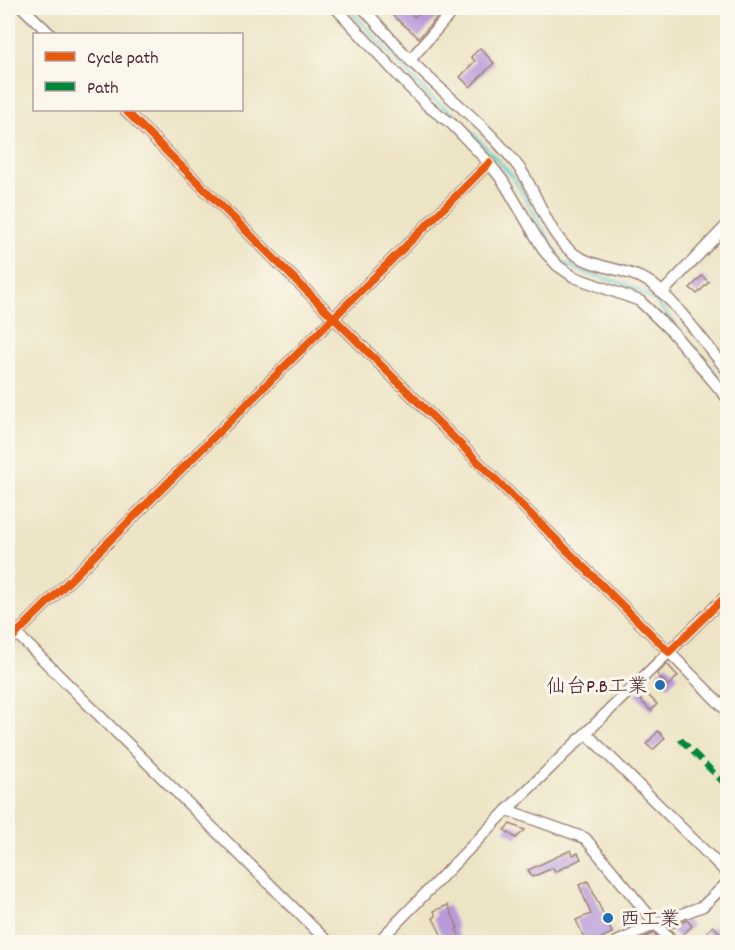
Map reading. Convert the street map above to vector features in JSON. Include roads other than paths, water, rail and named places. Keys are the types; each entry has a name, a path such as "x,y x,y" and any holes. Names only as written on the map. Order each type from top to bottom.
{"street":[{"path":"23,8 49,33"},
{"path":"336,8 409,87 429,107 452,124 489,164 503,182 545,252 558,266 574,278 640,301 673,333 728,399"},
{"path":"364,8 410,60 467,112 520,168 559,238 574,254 625,270 649,281 662,293 728,371"},
{"path":"410,60 455,8"},
{"path":"126,111 728,712"},
{"path":"8,642 489,164"},
{"path":"662,293 728,224"},
{"path":"378,942 507,810 728,594"},
{"path":"8,625 328,942"},
{"path":"586,733 728,874"},
{"path":"507,810 585,838 671,942"},
{"path":"617,942 703,906 728,882"}],"waterway":[{"path":"348,8 429,96 457,117 513,177 562,262 584,272 628,285 656,301 728,389"}],"place":[{"name":"仙台P.B工業","path":"660,685"},
{"name":"西工業","path":"608,918"}]}
